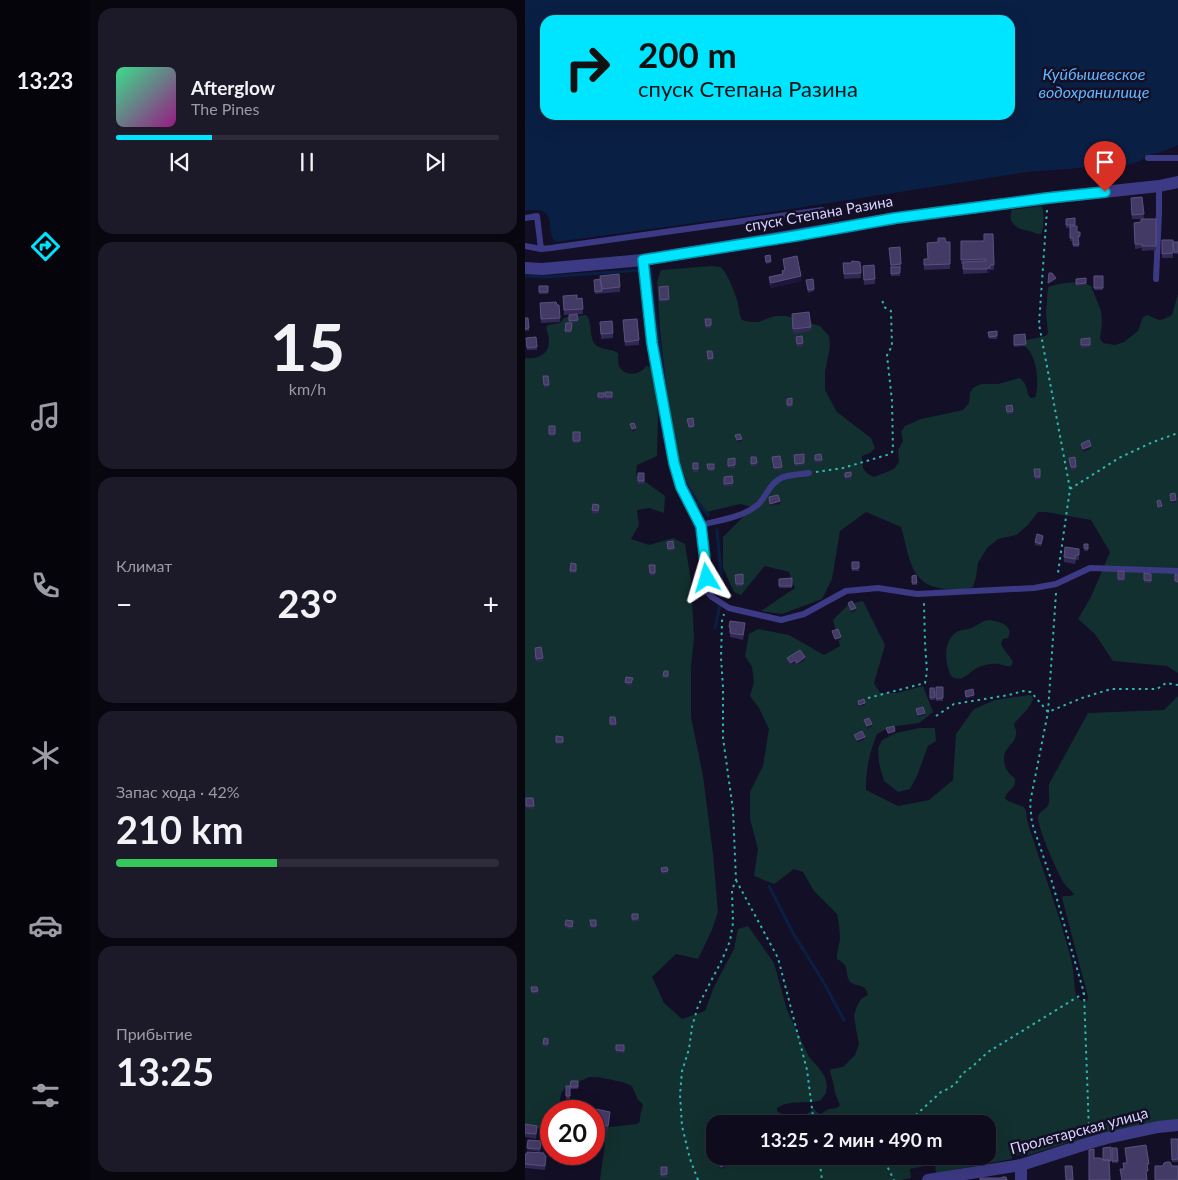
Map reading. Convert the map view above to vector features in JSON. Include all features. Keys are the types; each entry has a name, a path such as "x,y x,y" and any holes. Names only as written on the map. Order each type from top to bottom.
{"street":[{"name":"спуск Степана Разина","path":"525,268 542,269 643,260 896,218 1159,186 1178,182"},
{"name":"Пролетарская улица","path":"929,1180 1021,1165 1089,1143 1158,1127 1178,1125"},
{"path":"1021,1165 1021,1180"}],"lane":[{"path":"1147,158 1178,158"},
{"path":"1156,279 1159,186"},
{"path":"525,246 541,249 551,248 822,210"},
{"path":"525,218 537,216 541,249"},
{"path":"643,260 652,343 674,463 681,487 701,526 709,594 727,607 781,620 804,614 846,591 878,588 917,594 1034,588 1056,584 1090,568 1178,571"},
{"path":"701,526 744,514 751,510 757,506 772,485 781,477 809,473"}],"path":[{"path":"1048,198 1039,324 1070,489 1056,584 1047,712 1030,803 1032,823 1052,882 1084,993 1089,1143"},
{"path":"809,473 843,468 890,454 893,450 892,401 887,355 892,346 891,311 884,307 882,299"},
{"path":"1070,489 1119,458 1178,433"},
{"path":"868,698 925,683 927,672 924,593"},
{"path":"698,1180 690,1159 682,1126 679,1094 682,1071 689,1049 698,1006 730,941 733,923 732,890 736,880 733,810 723,738 721,658 722,621 727,607"},
{"path":"1047,712 1111,689 1157,689 1166,683 1178,685"},
{"path":"936,716 954,704 1009,696 1028,691 1031,692 1047,712"},
{"path":"736,880 778,958 807,1070 813,1115"},
{"path":"916,1115 941,1092 957,1082 962,1074 988,1052 1084,993"},
{"path":"820,1165 822,1180"},
{"path":"886,1165 894,1180"}],"green space":[{"path":"1041,206 1044,218 1041,234 1015,226 1010,216 1012,210"},
{"path":"721,267 726,275 738,303 742,320 758,322 775,316 786,316 820,326 829,336 830,347 825,372 825,390 837,412 871,438 875,448 870,453 862,456 862,464 865,471 874,477 894,469 899,462 898,450 903,441 901,432 905,426 921,419 963,410 969,403 970,393 973,388 981,384 998,384 1020,378 1026,386 1028,395 1031,398 1035,397 1037,377 1035,362 1024,346 1024,343 1027,340 1048,334 1046,313 1048,287 1070,283 1081,283 1091,286 1101,311 1100,339 1103,343 1115,345 1124,342 1138,331 1143,317 1147,315 1161,320 1172,315 1178,294 1178,673 1167,666 1113,661 1095,634 1078,619 1091,597 1110,552 1091,520 1038,512 1028,525 1016,535 998,539 987,548 978,563 973,587 950,589 937,588 919,578 910,560 901,527 866,512 840,531 832,579 822,599 782,614 761,611 795,588 789,572 765,566 741,595 734,592 723,568 723,537 753,507 740,504 707,512 694,503 678,457 667,394 660,329 657,282 661,270"},
{"path":"586,315 590,323 595,345 618,353 619,366 627,373 634,374 646,366 652,367 658,417 657,456 637,465 636,475 665,496 664,513 649,508 637,510 639,525 631,539 649,545 673,538 685,544 691,581 694,638 691,667 691,717 703,776 718,912 712,930 698,959 676,954 652,977 664,1003 682,1019 705,1011 714,987 734,949 738,929 748,926 774,963 787,1010 809,1057 825,1077 827,1086 826,1093 821,1100 787,1104 777,1108 777,1111 786,1115 706,1115 706,1165 930,1165 910,1169 911,1178 901,1180 600,1180 602,1165 605,1165 605,1126 637,1124 640,1121 643,1104 638,1100 632,1086 598,1077 589,1077 565,1088 560,1100 540,1100 540,1129 525,1127 525,358 543,355 549,341 546,328 548,325 560,323 564,318"},
{"path":"863,601 885,645 874,683 880,693 897,693 923,686 933,712 919,723 890,727 877,734 869,762 866,790 898,806 929,800 953,780 956,734 974,709 995,700 1032,696 1033,699 1029,706 1014,724 1015,738 1004,755 1006,768 1015,780 1014,786 1005,798 1024,807 1026,811 1027,820 1071,959 1076,997 1082,1001 1087,1001 1088,997 1062,898 1063,896 1074,894 1063,882 1048,849 1038,818 1049,803 1049,784 1088,713 1164,710 1178,696 1178,1122 1149,1124 1093,1135 1022,1157 1021,1155 1012,1156 1012,1159 996,1162 996,1115 806,1115 814,1109 821,1114 828,1109 837,1108 840,1105 830,1071 831,1069 843,1067 855,1055 859,1044 854,1015 861,999 868,995 865,988 851,983 845,966 837,959 840,939 837,914 814,891 803,872 794,869 774,884 754,876 758,849 750,819 750,792 763,766 769,729 759,708 750,696 754,682 752,667 745,656 749,634 758,629 789,635 824,655 840,646 833,620 849,604"},
{"path":"990,620 1008,627 1008,638 1003,639 1001,643 1013,662 1011,666 989,664 975,669 959,679 951,676 947,665 946,652 952,636 959,631 972,628"},
{"path":"919,728 935,728 936,741 928,746 910,789 898,792 884,781 879,763 878,748 882,740 896,733"},
{"path":"935,1165 979,1165 936,1173"}],"water":[{"name":"Куйбышевское водохранилище","path":"525,0 1178,0 1178,145 1131,164 1028,172 746,216 556,242 552,237 548,215 536,210 525,211"}],"building":[{"path":"1142,197 1144,214 1132,215 1131,198"},
{"path":"1075,218 1075,225 1066,225 1066,219"},
{"path":"1141,219 1156,219 1156,246 1135,244 1134,223 1141,222"},
{"path":"1070,226 1077,226 1077,232 1080,232 1080,236 1078,236 1079,245 1073,245 1073,238 1070,238"},
{"path":"984,234 993,234 994,265 990,265 990,268 987,269 963,269 963,262 985,261 986,259 961,260 961,241 984,241"},
{"path":"938,238 945,238 946,242 950,242 950,264 924,265 924,259 928,259 927,243 938,242"},
{"path":"1162,240 1173,240 1173,253 1162,254"},
{"path":"1173,242 1178,242 1178,252 1174,252"},
{"path":"900,247 901,264 891,265 889,248"},
{"path":"770,255 771,261 766,262 765,256"},
{"path":"797,256 801,276 771,283 769,277 783,274 782,271 785,270 783,259"},
{"path":"852,261 860,262 861,273 844,274 843,263 851,263"},
{"path":"874,265 875,279 864,280 863,266"},
{"path":"891,267 900,267 900,273 891,274"},
{"path":"1049,273 1052,273 1056,278 1048,283"},
{"path":"619,274 620,287 602,289 600,276"},
{"path":"1094,276 1103,276 1103,288 1094,288"},
{"path":"1086,278 1086,283 1076,284 1076,279"},
{"path":"600,279 602,291 595,292 594,280"},
{"path":"813,279 814,289 808,290 806,280"},
{"path":"539,286 548,286 548,292 539,292"},
{"path":"668,286 669,299 660,300 659,287"},
{"path":"577,295 577,299 582,298 583,309 564,310 563,296"},
{"path":"556,302 559,305 560,318 541,319 540,303"},
{"path":"809,312 811,327 793,329 792,314"},
{"path":"577,314 578,320 569,321 569,315"},
{"path":"525,318 528,318 529,328 525,329"},
{"path":"637,319 639,340 625,342 623,320"},
{"path":"705,319 711,319 711,325 706,326"},
{"path":"612,321 613,333 601,334 600,322"},
{"path":"566,323 572,323 571,331 565,331"},
{"path":"997,331 997,336 989,337 988,332"},
{"path":"1025,334 1026,344 1014,345 1014,335"},
{"path":"802,336 803,343 797,344 796,337"},
{"path":"536,337 537,347 527,348 526,338"},
{"path":"1090,338 1090,345 1081,345 1081,339"},
{"path":"707,351 712,351 713,358 708,359"},
{"path":"543,376 548,376 549,385 544,385"},
{"path":"605,392 612,392 612,397 605,397"},
{"path":"598,393 604,393 604,397 598,397"},
{"path":"792,398 792,405 787,405 787,399"},
{"path":"1012,405 1013,411 1007,412 1006,406"},
{"path":"693,418 694,426 689,427 687,419"},
{"path":"634,423 636,428 632,429 630,424"},
{"path":"549,426 555,426 555,434 549,434"},
{"path":"573,432 580,432 580,441 573,441"},
{"path":"740,434 742,439 737,440 735,435"},
{"path":"1089,440 1091,446 1083,449 1081,444"},
{"path":"804,454 804,463 795,464 794,455"},
{"path":"821,454 822,460 815,460 815,455"},
{"path":"780,456 782,467 774,468 772,457"},
{"path":"751,457 756,457 757,463 751,464"},
{"path":"1075,457 1076,467 1071,467 1069,458"},
{"path":"735,458 735,465 728,466 728,459"},
{"path":"693,463 698,463 698,469 693,469"},
{"path":"707,464 714,464 714,469 708,469"},
{"path":"1034,469 1040,469 1040,477 1035,477"},
{"path":"851,472 851,476 845,477 845,473"},
{"path":"638,473 644,473 644,481 638,481"},
{"path":"732,476 733,483 724,484 724,477"},
{"path":"1175,493 1176,500 1171,501 1170,494"},
{"path":"778,495 780,501 770,504 769,497"},
{"path":"1160,500 1162,506 1158,507 1157,501"},
{"path":"593,504 599,505 598,511 592,510"},
{"path":"1037,534 1043,536 1041,544 1035,542"},
{"path":"673,541 674,548 668,549 667,542"},
{"path":"1084,544 1088,544 1088,549 1084,548"},
{"path":"1065,547 1079,549 1079,555 1076,555 1075,559 1064,557"},
{"path":"852,562 859,562 859,568 852,569"},
{"path":"571,563 576,564 576,571 570,571"},
{"path":"649,565 655,565 655,573 650,573"},
{"path":"1118,571 1124,571 1124,579 1118,579"},
{"path":"1144,573 1151,574 1151,581 1144,580"},
{"path":"743,574 743,584 736,584 735,575"},
{"path":"1175,574 1178,575 1178,582 1175,581"},
{"path":"916,575 917,583 912,583 912,576"},
{"path":"792,578 792,586 779,586 779,579"},
{"path":"852,601 856,608 851,610 848,603"},
{"path":"730,621 745,623 743,635 730,633"},
{"path":"838,629 841,637 835,639 832,631"},
{"path":"541,647 543,658 536,659 535,648"},
{"path":"800,650 805,657 797,663 795,660 791,663 787,658"},
{"path":"664,671 668,671 668,676 663,676"},
{"path":"626,677 633,678 631,683 625,682"},
{"path":"936,687 943,687 943,698 936,699"},
{"path":"930,688 934,688 935,697 930,698"},
{"path":"973,689 974,695 966,697 965,691"},
{"path":"864,699 865,703 859,705 858,701"},
{"path":"923,707 925,713 918,715 916,709"},
{"path":"610,717 615,717 616,724 610,724"},
{"path":"869,718 872,724 867,726 864,720"},
{"path":"894,726 895,731 888,733 886,728"},
{"path":"862,731 865,737 857,740 854,735"},
{"path":"556,736 563,737 563,742 556,742"},
{"path":"526,798 533,798 534,806 526,806"},
{"path":"667,867 668,871 662,872 661,868"},
{"path":"632,914 638,914 638,919 632,919"},
{"path":"566,920 573,921 572,927 565,925"},
{"path":"590,920 596,920 596,926 591,926"},
{"path":"531,987 537,987 538,991 532,992"},
{"path":"544,1038 548,1039 548,1044 543,1044"},
{"path":"616,1045 624,1045 624,1051 616,1050"},
{"path":"571,1081 578,1081 578,1087 570,1087"},
{"path":"566,1086 570,1086 570,1096 566,1096"},
{"path":"605,1111 610,1112 608,1126 605,1125"},
{"path":"525,1124 537,1126 536,1134 525,1133"},
{"path":"1171,1139 1178,1139 1178,1159 1172,1160"},
{"path":"528,1140 540,1141 540,1149 527,1148"},
{"path":"1146,1145 1149,1164 1147,1164 1148,1171 1146,1171 1147,1180 1122,1180 1120,1169 1124,1169 1123,1163 1127,1163 1125,1148"},
{"path":"1111,1147 1111,1161 1103,1160 1103,1148"},
{"path":"1112,1148 1117,1148 1118,1161 1112,1161"},
{"path":"1094,1149 1094,1158 1109,1160 1110,1180 1089,1180 1089,1150"},
{"path":"527,1152 540,1153 540,1165 545,1166 525,1164 525,1154"},
{"path":"1170,1162 1172,1166 1178,1166 1178,1180 1155,1180 1155,1166 1163,1166"},
{"path":"1065,1166 1072,1166 1073,1180 1066,1180"},
{"path":"661,1167 667,1167 667,1174 661,1175"},
{"path":"1006,1177 1007,1180 980,1180 980,1178"}],"waterway":[{"path":"651,269 654,307 675,451 685,482 708,515"},
{"path":"525,276 546,277 641,270"},
{"path":"717,530 722,586 721,596"},
{"path":"715,628 720,605"},
{"path":"769,886 793,933 844,1020"}],"route":[{"path":"707,578 701,526 681,487 674,463 652,343 643,260 896,218 1105,192"}]}
